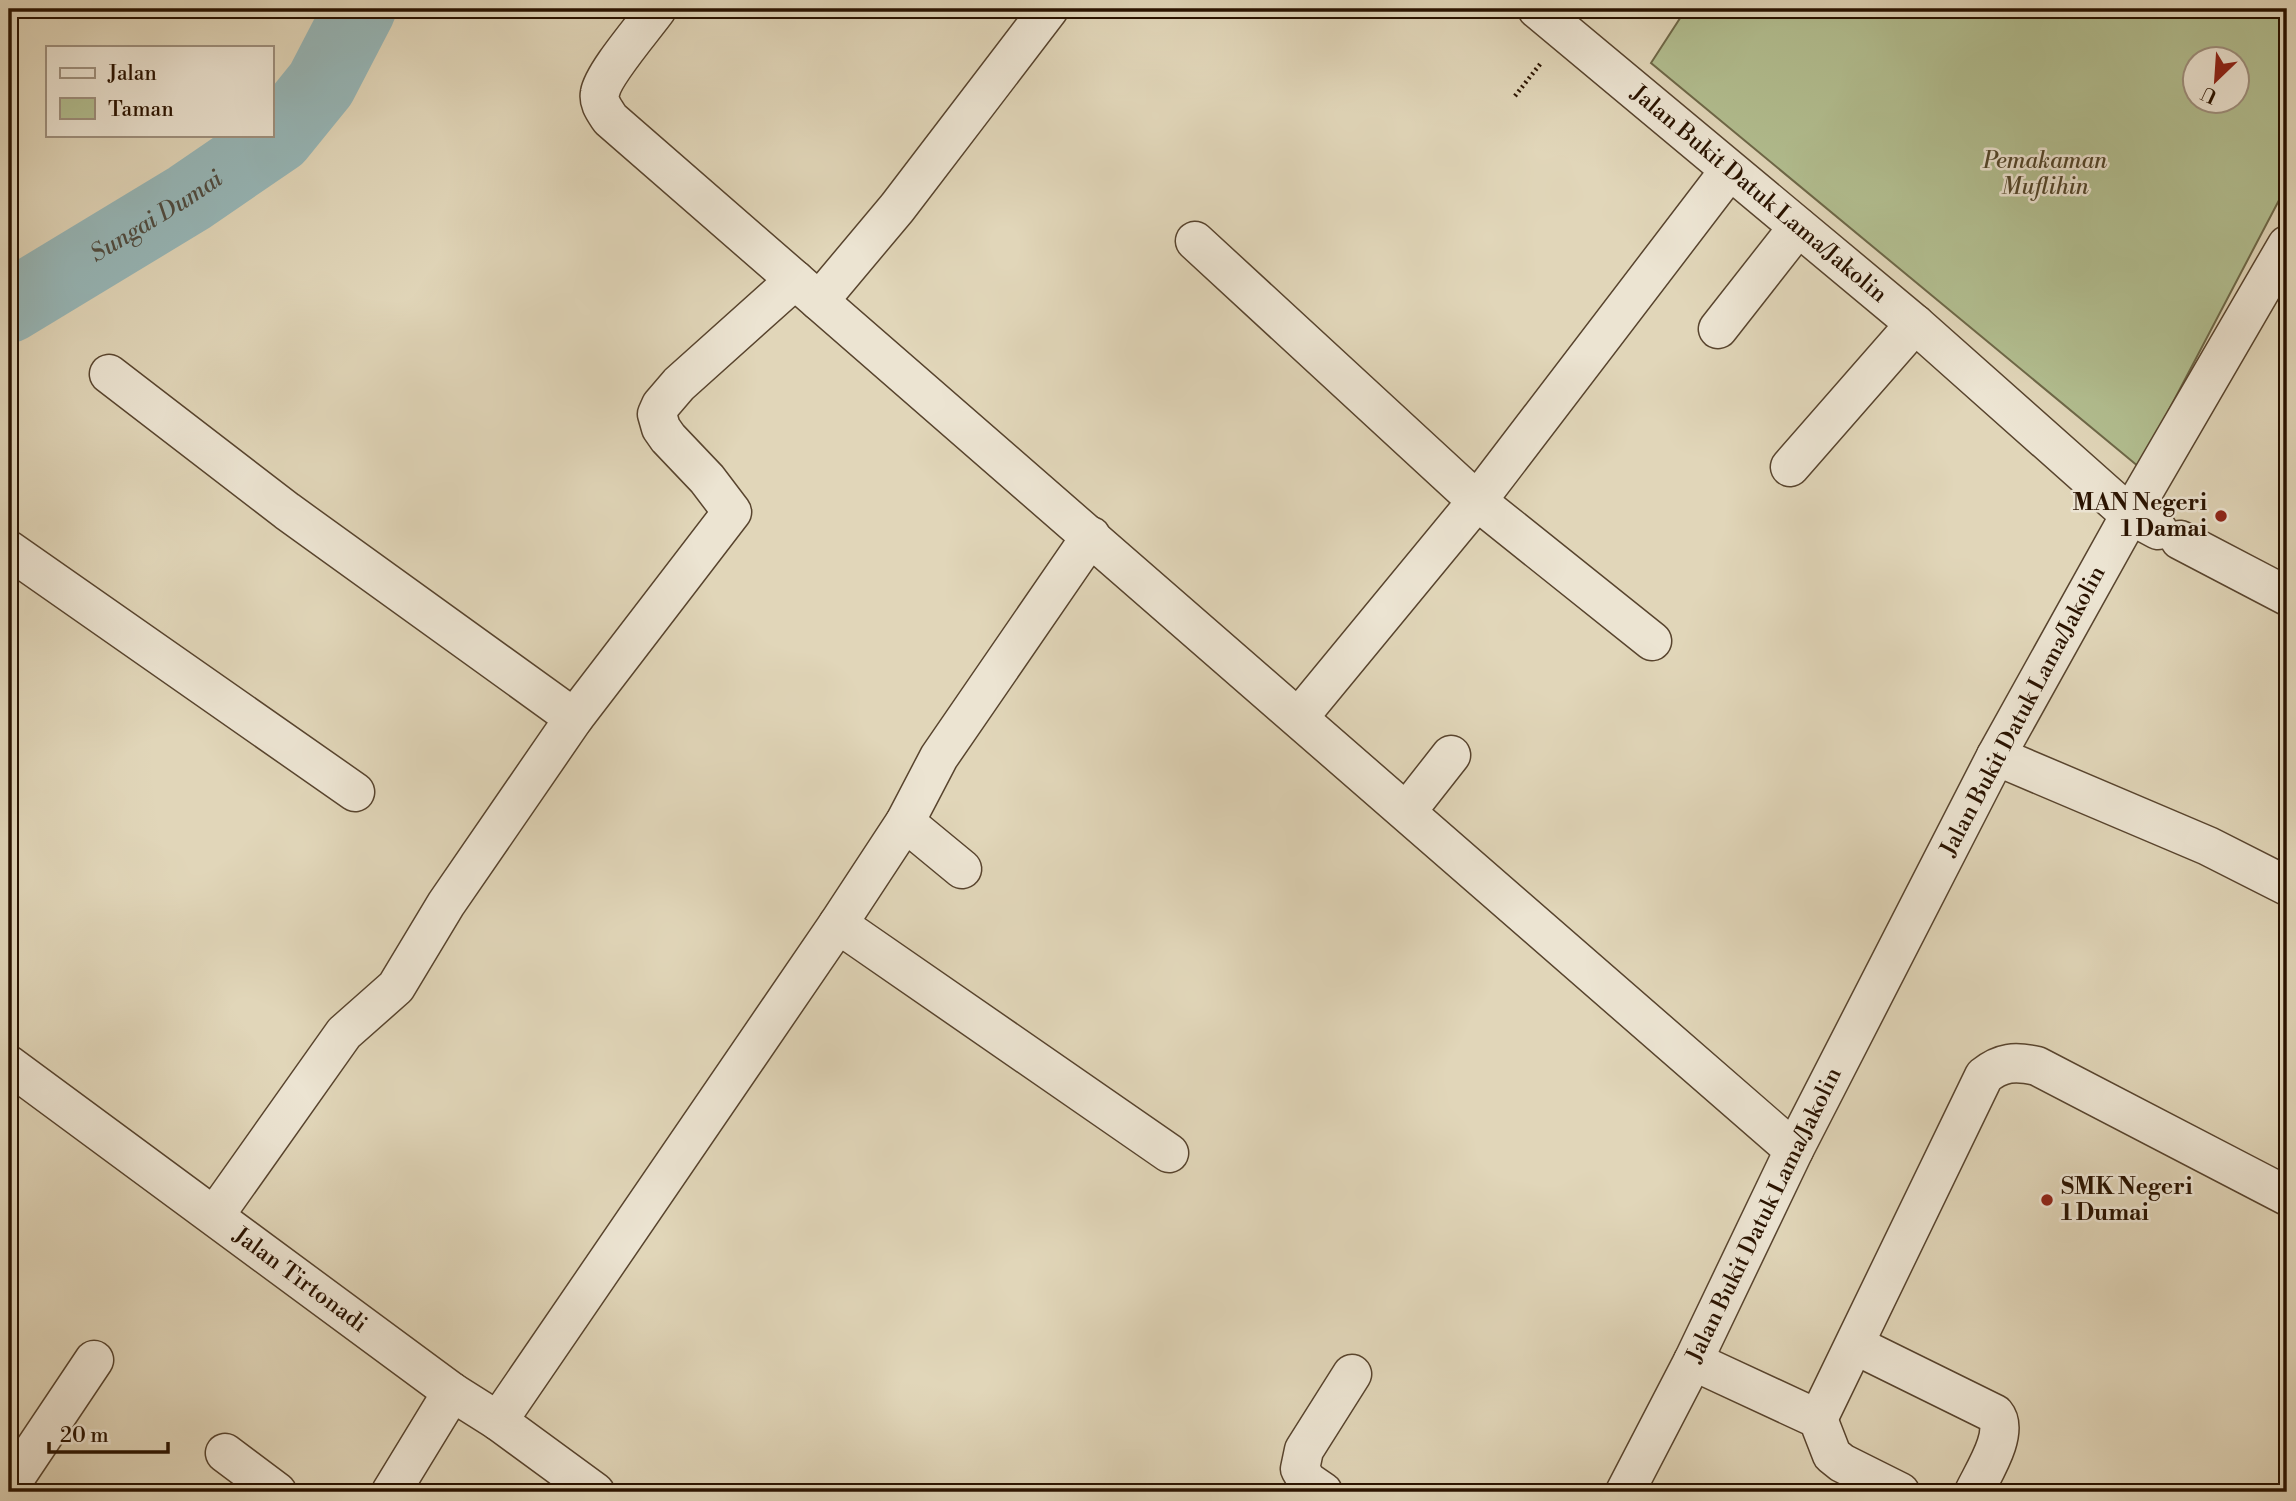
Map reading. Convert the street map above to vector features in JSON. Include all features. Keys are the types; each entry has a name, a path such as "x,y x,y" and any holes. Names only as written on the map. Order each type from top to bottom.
{"street":[{"path":"657,9 607,78 600,93 601,106 610,119 1408,811 1794,1150"},
{"path":"215,1215 344,1033 396,987 446,904 574,718 732,512 661,428 657,414 661,405 679,384 807,290 897,208 1049,9"},
{"name":"Jalan Bukit Datuk Lama/Jakolin","path":"1537,9 1916,324 2156,528 1996,756 1794,1150 1693,1361 1625,1492"},
{"path":"1299,717 1477,501 1729,171"},
{"path":"1718,329 1798,227"},
{"path":"1195,241 1477,501 1651,641"},
{"path":"2287,245 2156,528 2287,596"},
{"path":"1790,467 1916,324"},
{"path":"109,374 287,511 574,718"},
{"path":"498,1421 838,924 905,822 939,757 1091,536"},
{"path":"9,550 355,792"},
{"path":"1408,811 1451,755"},
{"path":"1996,756 2208,846 2287,886"},
{"path":"905,822 962,869"},
{"path":"838,924 1169,1153"},
{"path":"1818,1419 1984,1076 1996,1067 2008,1063 2037,1066 2287,1196"},
{"name":"Jalan Tirtonadi","path":"9,1065 452,1392 498,1421 595,1492"},
{"path":"1855,1345 1995,1414 2001,1427 1999,1437 1974,1492"},
{"path":"9,1487 94,1360"},
{"path":"1693,1361 1818,1419 1832,1455 1900,1492"},
{"path":"1323,1492 1307,1481 1300,1469 1304,1450 1352,1374"},
{"path":"391,1492 452,1392"},
{"path":"225,1454 277,1492"}],"green space":[{"name":"Pemakaman Muflihin","path":"1686,9 2287,9 2287,185 2139,467 1651,63"}],"waterway":[{"name":"Sungai Dumai","path":"9,307 189,198 278,137 321,84 360,9"}],"place":[{"name":"MAN Negeri 1 Damai","path":"2221,516"},
{"name":"SMK Negeri 1 Dumai","path":"2047,1200"}]}
